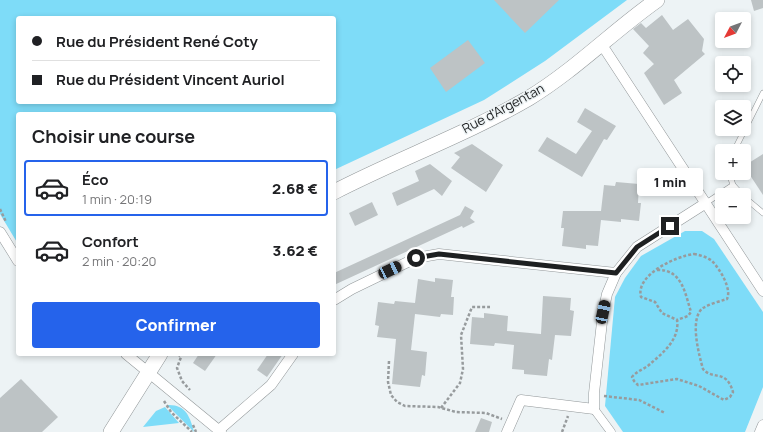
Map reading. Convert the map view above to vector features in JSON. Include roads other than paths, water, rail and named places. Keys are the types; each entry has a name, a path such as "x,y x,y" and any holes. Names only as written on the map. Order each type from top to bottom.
{"main road":[{"name":"Rue d'Argentan","path":"336,191 499,114 530,97 601,45 657,0"},
{"path":"111,432 159,356"}],"street":[{"path":"601,45 606,50 763,291"},
{"path":"611,432 594,409 594,395 603,312 607,294 616,273 637,247 706,203"},
{"path":"0,232 16,258"},
{"path":"336,299 352,289 416,258 439,254 616,273"},
{"path":"128,356 147,373 192,407 220,431 271,385 292,356"},
{"path":"509,427 521,400 594,409"},
{"path":"760,432 763,425"}],"lane":[{"path":"738,144 763,93"},
{"path":"732,180 736,188"},
{"path":"706,203 734,185"},
{"path":"751,203 763,213"}]}
